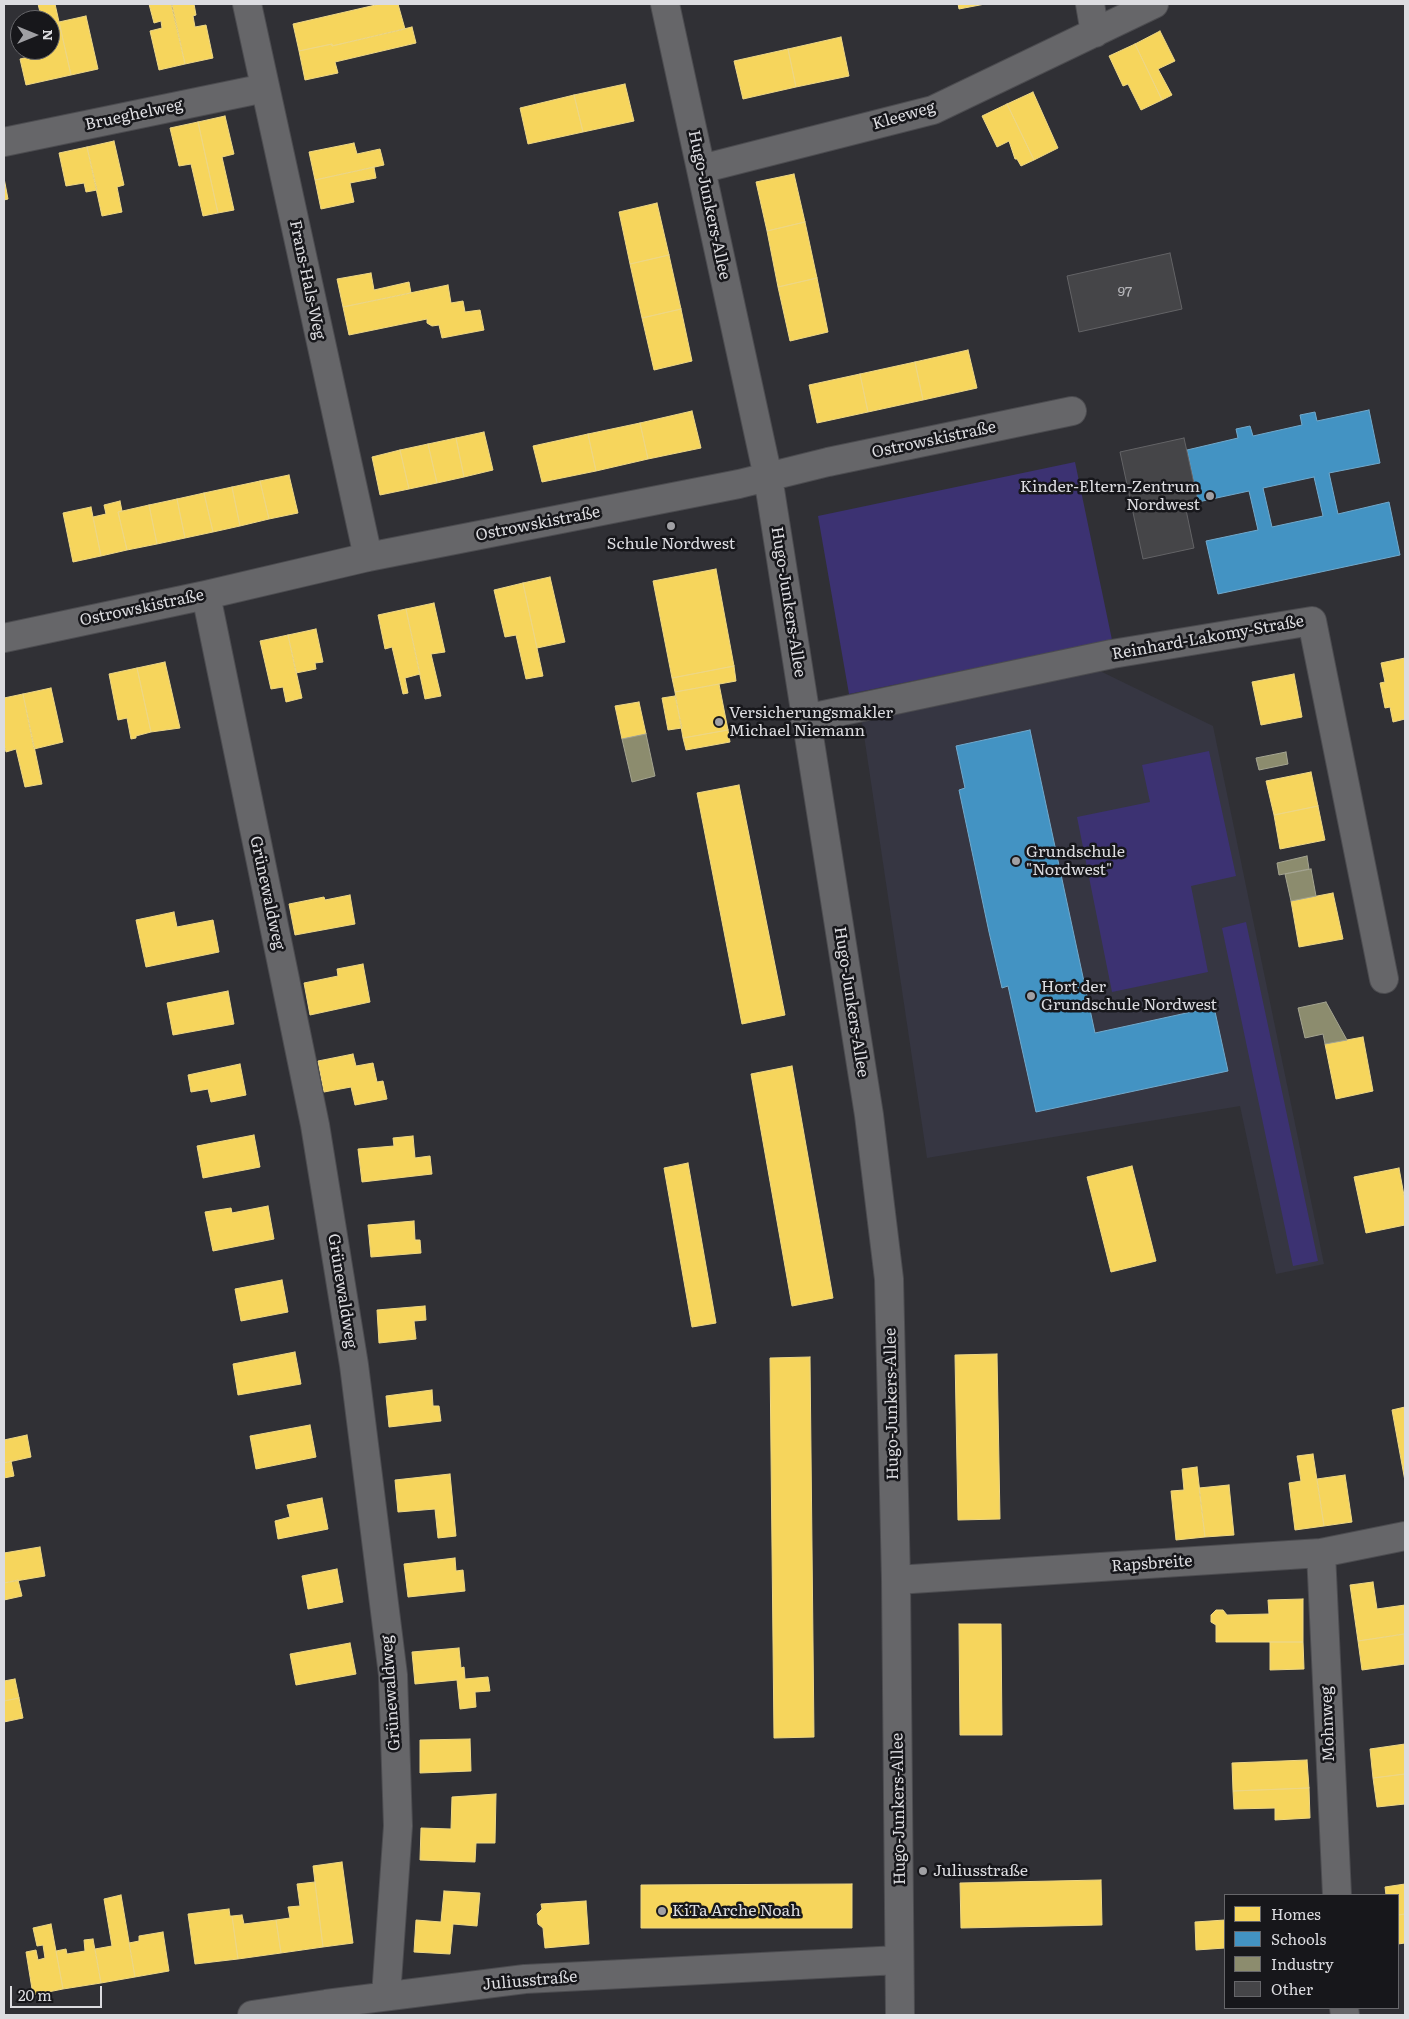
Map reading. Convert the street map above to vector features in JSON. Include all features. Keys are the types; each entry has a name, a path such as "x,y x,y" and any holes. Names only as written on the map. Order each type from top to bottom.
{"street":[{"name":"Frans-Hals-Weg","path":"247,4 368,557"},
{"name":"Hugo-Junkers-Allee","path":"666,4 768,477 869,1115 889,1279 896,1580 900,2015"},
{"path":"1090,4 1096,33"},
{"name":"Kleeweg","path":"701,169 933,110 1154,4"},
{"name":"Brueghelweg","path":"4,142 265,88"},
{"name":"Ostrowskistraße","path":"4,638 206,595 368,557 768,477 790,470 1072,411"},
{"name":"Grünewaldweg","path":"206,595 314,1125 352,1356 361,1424 393,1675 398,1826 386,1996"},
{"name":"Reinhard-Lakomy-Straße","path":"805,719 1112,654 1312,620 1384,979"},
{"name":"Rapsbreite","path":"896,1580 1322,1553 1405,1536"},
{"name":"Mohnweg","path":"1322,1553 1337,1894"},
{"name":"Juliusstraße","path":"252,2015 327,2010 386,1996 525,1980 899,1960"}],"shaded area":[{"path":"1075,462 1112,640 849,694 818,516"},
{"path":"1100,671 1213,726 1324,1264 1276,1274 1240,1106 927,1158 862,722"},
{"path":"1209,751 1236,876 1191,886 1208,972 1112,992 1077,817 1150,802 1142,765"},
{"path":"1246,922 1318,1261 1293,1266 1222,928"}],"building: Homes":[{"path":"38,4 55,4 56,10 40,10"},
{"path":"149,4 171,4 185,64 159,70 150,31 162,28 161,21 154,23"},
{"path":"172,4 194,4 196,15 193,16 195,27 206,25 213,58 185,64"},
{"path":"380,4 398,4 405,29 332,46 332,44 299,51 293,24"},
{"path":"958,4 985,4 959,9"},
{"path":"86,16 98,69 71,75 60,22"},
{"path":"60,26 71,75 26,85 20,60 60,60"},
{"path":"412,27 416,43 335,62 338,73 305,80 299,51 332,44 332,46"},
{"path":"1160,31 1175,61 1158,69 1172,95 1162,100 1135,44"},
{"path":"841,37 849,76 796,87 788,49"},
{"path":"1135,44 1162,100 1141,110 1128,84 1123,86 1109,56"},
{"path":"788,49 796,87 743,99 734,61"},
{"path":"625,84 634,121 583,132 574,95"},
{"path":"1033,92 1058,148 1034,160 1007,104"},
{"path":"574,95 583,132 528,144 520,108"},
{"path":"1007,104 1034,160 1021,166 1017,159 1015,159 1009,141 997,147 982,116"},
{"path":"225,116 234,154 222,157 234,210 218,213 198,122"},
{"path":"198,122 218,213 203,216 191,164 179,166 170,128"},
{"path":"114,141 124,185 117,187 122,212 102,216 87,147"},
{"path":"354,143 357,154 380,149 384,165 315,180 309,152"},
{"path":"87,147 97,190 86,192 84,183 66,186 59,153"},
{"path":"374,167 376,178 350,183 354,202 321,209 315,180"},
{"path":"794,174 805,222 767,231 756,182"},
{"path":"4,178 8,199 4,200"},
{"path":"657,203 669,255 630,264 619,212"},
{"path":"805,222 817,278 778,287 767,231"},
{"path":"669,255 681,309 642,318 630,264"},
{"path":"371,273 374,290 409,282 411,293 343,307 337,279"},
{"path":"817,278 828,332 790,341 778,287"},
{"path":"448,285 451,303 463,301 465,312 480,310 484,330 442,338 439,325 432,326 427,323 427,319 349,335 343,307"},
{"path":"681,309 692,361 654,370 642,318"},
{"path":"968,350 977,388 923,400 915,362"},
{"path":"915,362 923,400 868,412 860,374"},
{"path":"860,374 868,412 817,423 809,385"},
{"path":"692,411 701,448 648,459 640,423"},
{"path":"640,423 648,459 596,471 588,434"},
{"path":"484,432 493,470 464,477 456,438"},
{"path":"588,434 596,471 542,482 533,446"},
{"path":"456,438 464,477 437,483 428,444"},
{"path":"428,444 437,483 409,489 400,450"},
{"path":"400,450 409,489 380,495 372,457"},
{"path":"289,475 298,513 269,519 260,481"},
{"path":"260,481 269,519 240,526 232,487"},
{"path":"232,487 240,526 213,532 204,493"},
{"path":"204,493 213,532 185,538 177,499"},
{"path":"177,499 185,538 157,544 149,505"},
{"path":"120,501 122,511 118,512 127,550 101,556 93,517 106,514 104,505"},
{"path":"149,505 157,544 127,550 118,512"},
{"path":"91,507 101,556 73,562 63,513"},
{"path":"716,569 734,666 672,678 653,581"},
{"path":"550,577 565,642 537,648 523,583"},
{"path":"523,583 543,676 526,679 516,635 505,637 494,590"},
{"path":"434,603 445,652 431,654 441,696 425,699 406,609"},
{"path":"406,609 420,674 405,678 408,693 403,694 392,647 385,649 378,615"},
{"path":"316,629 323,662 315,663 316,669 296,673 288,635"},
{"path":"288,635 302,698 286,702 283,687 271,689 260,641"},
{"path":"1405,658 1405,719 1393,722 1390,707 1385,708 1380,683 1385,682 1381,663"},
{"path":"165,662 180,728 151,732 137,668"},
{"path":"734,666 736,681 675,692 672,678"},
{"path":"137,668 151,732 131,739 127,718 118,720 109,674"},
{"path":"1294,674 1302,717 1261,725 1252,682"},
{"path":"719,684 728,730 683,738 675,692"},
{"path":"51,688 63,742 34,749 23,694"},
{"path":"23,694 42,784 25,787 16,749 6,752 4,743 4,698"},
{"path":"675,696 682,728 668,730 662,698"},
{"path":"639,702 646,734 622,739 615,706"},
{"path":"728,730 730,742 686,750 683,738"},
{"path":"1311,772 1318,806 1274,815 1266,781"},
{"path":"739,785 785,1015 742,1024 697,793"},
{"path":"1318,806 1325,840 1280,849 1274,815"},
{"path":"1333,893 1343,939 1299,947 1291,901"},
{"path":"350,895 355,924 295,935 289,904 324,897 325,900"},
{"path":"174,912 177,927 213,920 219,952 146,967 136,920"},
{"path":"363,964 370,1002 310,1015 304,983 338,976 337,969"},
{"path":"228,991 234,1024 173,1035 167,1003"},
{"path":"1363,1037 1373,1091 1336,1099 1325,1044"},
{"path":"353,1054 356,1066 373,1063 377,1082 383,1081 387,1099 355,1105 351,1087 324,1092 318,1061"},
{"path":"240,1064 246,1095 211,1102 208,1089 191,1092 188,1075"},
{"path":"792,1066 833,1298 792,1306 751,1074"},
{"path":"254,1135 260,1167 203,1178 197,1146"},
{"path":"413,1136 415,1158 430,1156 432,1174 362,1182 358,1149 394,1146 393,1138"},
{"path":"688,1163 716,1323 692,1327 664,1168"},
{"path":"1132,1166 1156,1261 1111,1272 1087,1177"},
{"path":"1399,1168 1405,1201 1405,1225 1366,1233 1354,1177"},
{"path":"268,1206 274,1239 213,1251 205,1212 231,1208 232,1213"},
{"path":"414,1221 415,1240 420,1240 421,1253 371,1257 368,1225"},
{"path":"282,1280 288,1312 241,1321 235,1289"},
{"path":"425,1306 426,1320 414,1321 416,1339 379,1343 377,1310"},
{"path":"295,1352 301,1384 238,1395 233,1364"},
{"path":"997,1354 1000,1519 958,1520 955,1355"},
{"path":"810,1357 814,1737 774,1738 770,1358"},
{"path":"432,1390 433,1406 439,1406 441,1421 389,1427 386,1396"},
{"path":"1405,1407 1405,1481 1392,1410"},
{"path":"310,1425 316,1457 256,1469 250,1436"},
{"path":"27,1435 31,1457 4,1463 4,1440"},
{"path":"1313,1454 1324,1526 1295,1530 1289,1483 1301,1481 1297,1456"},
{"path":"11,1461 14,1476 4,1478 4,1463"},
{"path":"1197,1467 1205,1537 1176,1540 1171,1491 1184,1490 1182,1469"},
{"path":"450,1474 456,1536 438,1538 435,1509 398,1512 395,1480"},
{"path":"1345,1475 1352,1522 1324,1526 1317,1479"},
{"path":"1229,1485 1234,1535 1205,1537 1199,1488"},
{"path":"322,1498 328,1529 278,1539 275,1521 290,1517 287,1505"},
{"path":"40,1547 45,1576 4,1583 4,1553"},
{"path":"455,1558 456,1571 463,1570 465,1591 408,1597 404,1564"},
{"path":"337,1569 343,1602 308,1609 302,1576"},
{"path":"18,1580 22,1596 4,1600 4,1583"},
{"path":"1373,1582 1377,1609 1405,1605 1405,1634 1358,1641 1350,1585"},
{"path":"1303,1599 1303,1642 1216,1642 1216,1625 1211,1622 1211,1615 1216,1610 1223,1610 1227,1615 1269,1614 1268,1600"},
{"path":"959,1624 1001,1624 1002,1735 960,1735"},
{"path":"1404,1634 1405,1664 1362,1670 1358,1641"},
{"path":"1270,1642 1303,1642 1304,1669 1270,1670"},
{"path":"350,1643 356,1674 296,1685 290,1654"},
{"path":"459,1648 461,1668 464,1667 465,1679 488,1677 490,1691 475,1692 476,1707 460,1709 457,1680 415,1684 412,1652"},
{"path":"15,1679 19,1698 4,1701 4,1681"},
{"path":"19,1698 23,1718 4,1722 4,1701"},
{"path":"470,1739 471,1771 420,1773 420,1740"},
{"path":"1405,1744 1405,1774 1373,1778 1370,1749"},
{"path":"1307,1760 1309,1788 1233,1791 1232,1763"},
{"path":"1405,1774 1405,1804 1377,1807 1373,1778"},
{"path":"1309,1788 1310,1818 1275,1820 1275,1808 1234,1809 1233,1791"},
{"path":"496,1794 495,1843 476,1843 475,1862 420,1860 421,1828 451,1829 452,1797"},
{"path":"342,1862 353,1943 323,1947 313,1866"},
{"path":"1101,1880 1102,1925 961,1928 960,1883"},
{"path":"315,1882 323,1947 281,1953 276,1920 290,1918 288,1907 300,1906 297,1884"},
{"path":"852,1884 852,1928 641,1928 641,1885"},
{"path":"1405,1884 1405,1914 1399,1915 1399,1894 1386,1894 1385,1887"},
{"path":"444,1891 480,1893 477,1926 453,1924 450,1954 414,1952 416,1920 441,1922"},
{"path":"121,1895 135,1977 101,1983 95,1949 112,1946 104,1899"},
{"path":"586,1901 589,1944 545,1948 543,1928 538,1924 537,1914 542,1909 541,1904"},
{"path":"229,1909 230,1916 232,1916 238,1959 195,1964 188,1914"},
{"path":"1405,1914 1405,1943 1399,1944 1399,1915"},
{"path":"242,1915 244,1924 276,1920 281,1953 238,1959 232,1916"},
{"path":"1224,1920 1224,1948 1196,1950 1195,1922"},
{"path":"51,1924 63,1989 33,1995 26,1952 36,1950 38,1960 45,1958 43,1945 37,1946 33,1928"},
{"path":"163,1932 169,1971 135,1977 129,1943 139,1941 139,1936"},
{"path":"93,1939 101,1983 63,1989 56,1951 66,1949 67,1954 85,1951 84,1940"}],"building: Schools":[{"name":"Kinder-Eltern-Zentrum Nordwest","path":"1369,410 1380,463 1329,473 1338,514 1389,502 1400,555 1218,594 1206,541 1258,530 1249,491 1198,502 1187,450 1238,438 1236,429 1250,426 1253,436 1302,425 1300,415 1315,412 1317,421","holes":["1314,477 1323,516 1272,527 1263,488"]},
{"name":"Grundschule \"Nordwest\"","path":"1030,730 1095,1033 1214,1007 1228,1071 1036,1112 1008,986 1002,988 989,932 959,790 965,788 956,746"}],"building: Industry":[{"path":"646,734 655,776 632,782 622,739"},
{"path":"1286,752 1288,764 1259,770 1256,758"},
{"path":"1307,856 1309,869 1279,875 1277,863"},
{"path":"1311,869 1316,896 1291,901 1285,874"},
{"path":"1326,1002 1347,1040 1325,1044 1323,1034 1305,1038 1298,1008"}],"building: Other":[{"path":"1170,253 1182,309 1079,332 1067,276"},
{"path":"1184,438 1198,502 1185,505 1194,548 1143,559 1120,452"}],"place":[{"name":"Kinder-Eltern-Zentrum Nordwest","path":"1210,496"},
{"name":"Schule Nordwest","path":"671,526"},
{"name":"Versicherungsmakler Michael Niemann","path":"719,722"},
{"name":"Grundschule \"Nordwest\"","path":"1016,861"},
{"name":"Hort der Grundschule Nordwest","path":"1031,996"},
{"name":"Juliusstraße","path":"923,1871"},
{"name":"KiTa Arche Noah","path":"662,1911"}]}
